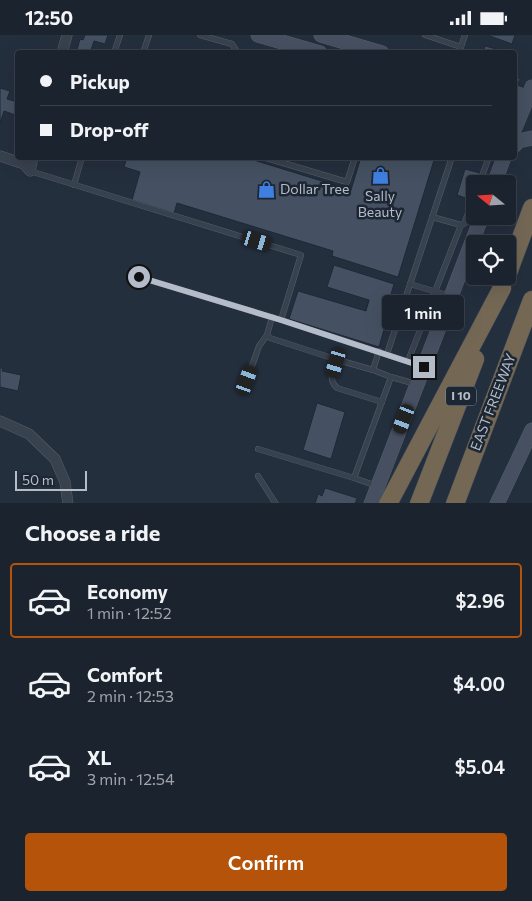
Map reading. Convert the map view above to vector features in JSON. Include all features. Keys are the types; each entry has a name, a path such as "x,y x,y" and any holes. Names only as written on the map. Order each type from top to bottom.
{"highway":[{"name":"I 10","path":"516,250 532,208"},
{"path":"388,503 502,285"},
{"name":"I 10","path":"419,503 503,285"},
{"name":"EAST FREEWAY","path":"454,503 532,299"}],"main road":[{"path":"258,35 310,50"},
{"path":"321,35 359,44 374,50"},
{"path":"520,121 526,91"},
{"path":"517,142 532,138"},
{"path":"496,175 500,160"},
{"path":"371,503 479,225"},
{"path":"497,503 530,439"}],"street":[{"path":"63,50 67,35"},
{"path":"0,156 27,167 32,160"},
{"path":"0,421 29,434 55,459 65,482 67,499"}],"lane":[{"path":"115,50 120,35"},
{"path":"144,50 149,35"},
{"path":"200,35 232,44 236,50"},
{"path":"425,35 432,36 460,50 465,35"},
{"path":"231,50 232,44"},
{"path":"74,185 81,160"},
{"path":"273,160 347,182 354,160"},
{"path":"387,355 451,160"},
{"path":"487,175 499,160"},
{"path":"27,167 74,185 301,255 281,320"},
{"path":"432,217 461,225"},
{"path":"408,361 461,225 464,224 466,219"},
{"path":"139,277 272,317 424,367"},
{"path":"410,284 452,296"},
{"path":"247,380 259,346 267,335 272,317"},
{"path":"267,335 270,338 418,385"},
{"path":"373,371 379,351"},
{"path":"338,360 331,379 332,384 337,388 382,402"},
{"path":"354,478 391,377"},
{"path":"258,449 378,487"},
{"path":"258,475 276,503"}],"path":[{"path":"517,81 526,91"}],"building":[{"path":"85,35 108,35 105,44 94,41 91,50 77,50 80,39 83,40"},
{"path":"487,35 515,35 512,44"},
{"path":"485,46 500,50 484,50"},
{"path":"0,88 10,91 7,99 15,101 15,115 4,111 0,123"},
{"path":"126,160 254,160 351,190 360,160 434,160 398,277 332,256 333,251 177,203 174,213 132,200 140,172 124,167"},
{"path":"465,169 480,173 479,175 466,175 466,198 457,195"},
{"path":"334,265 394,284 385,315 388,316 379,347 289,319 298,291 366,311 369,300 327,287"},
{"path":"0,368 3,368 2,371 21,375 18,391 0,387"},
{"path":"317,403 345,412 331,459 303,450"},
{"path":"325,488 357,498 355,503 315,503 318,494 322,496"}],"place":[{"name":"Sally Beauty","path":"380,176"},
{"name":"Dollar Tree","path":"266,189"}],"route":[{"path":"139,277 281,320 424,367"}]}
